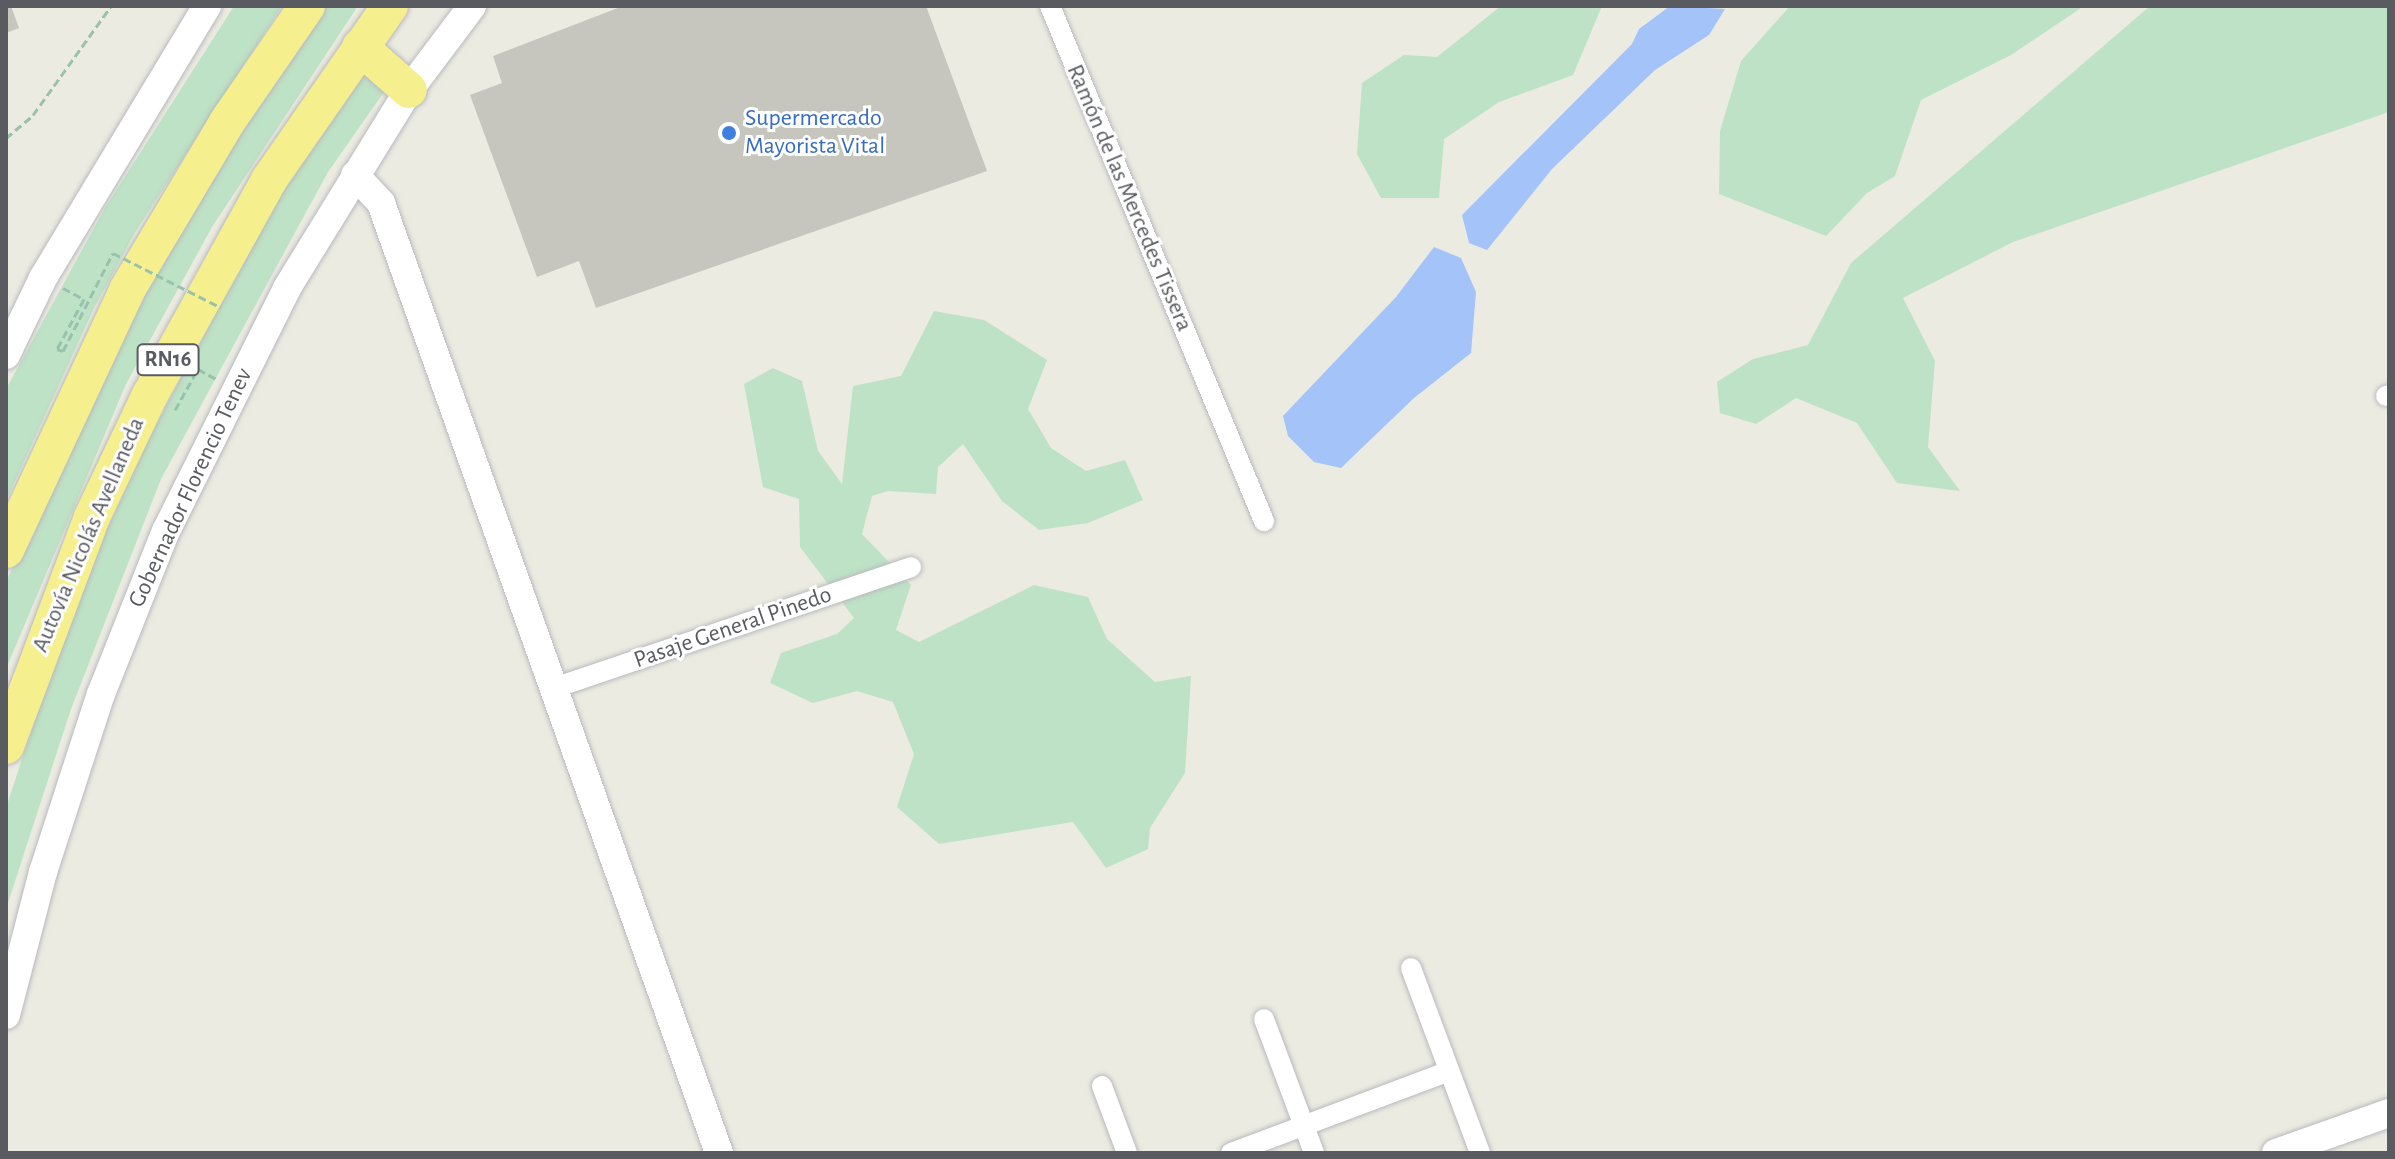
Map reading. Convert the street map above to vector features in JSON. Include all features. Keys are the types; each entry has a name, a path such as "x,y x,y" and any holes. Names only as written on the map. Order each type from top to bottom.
{"highway":[{"name":"RN16","path":"6,550 127,290 227,122 307,6"},
{"name":"Autovía Nicolás Avellaneda","path":"6,746 92,517 150,395 269,180 390,6"},
{"path":"360,47 409,90"}],"street":[{"path":"6,355 43,278 207,6"},
{"name":"Gobernador Florencio Tenev","path":"6,1015 43,872 92,723 166,531 287,288 409,90 472,6"},
{"name":"Ramón de las Mercedes Tissera","path":"1050,6 1264,521"},
{"path":"355,175 381,203 719,1153"},
{"name":"Pasaje General Pinedo","path":"554,688 911,567"},
{"path":"1411,968 1480,1153"},
{"path":"1264,1019 1314,1153"},
{"path":"1231,1153 1449,1071"},
{"path":"1102,1086 1127,1153"},
{"path":"2276,1153 2389,1113"}],"path":[{"path":"6,138 33,115 111,6"},
{"path":"56,285 84,299 57,349 63,351 113,253 220,307"},
{"path":"198,369 223,383"}],"green space":[{"path":"234,6 282,6 136,231 94,308 6,501 6,389 105,208"},
{"path":"321,6 358,6 212,227 126,384 6,669 6,582 137,295"},
{"path":"1501,6 1602,6 1573,75 1499,102 1444,139 1439,198 1381,198 1357,154 1362,83 1404,55 1437,57"},
{"path":"1790,6 2084,6 2011,55 1921,100 1895,176 1867,193 1826,236 1719,194 1720,131 1741,61"},
{"path":"2150,6 2389,6 2389,112 2013,242 1903,298 1935,361 1928,447 1960,491 1897,483 1857,423 1796,398 1756,424 1720,413 1717,382 1753,359 1808,345 1851,263"},
{"path":"373,60 391,82 328,172 161,479 71,709 6,909 6,808 64,631 102,541 148,440 271,210 309,143"},
{"path":"934,311 984,320 1047,360 1028,409 1051,448 1086,471 1125,460 1143,500 1088,523 1039,530 1002,501 963,444 938,467 936,494 888,491 872,496 862,534 911,585 896,630 919,642 1034,585 1088,597 1107,639 1155,682 1191,676 1185,773 1150,828 1148,849 1106,868 1073,822 939,844 897,807 914,754 893,702 857,691 813,703 770,683 781,653 837,634 854,618 800,547 799,499 763,487 744,384 773,368 802,381 818,451 842,484 853,386 901,376"}],"water":[{"path":"1670,6 1725,9 1709,35 1655,70 1552,169 1487,250 1469,243 1462,215 1632,44 1639,29"},
{"path":"1434,247 1461,258 1476,292 1471,353 1414,398 1341,468 1314,462 1288,436 1283,416 1396,297"}],"building":[{"path":"6,6 11,6 19,28 6,33"},
{"name":"Supermercado Mayorista Vital","path":"623,6 926,6 987,171 596,308 579,261 537,277 470,95 502,83 493,56"}],"place":[{"name":"Supermercado Mayorista Vital","path":"729,133"}]}
